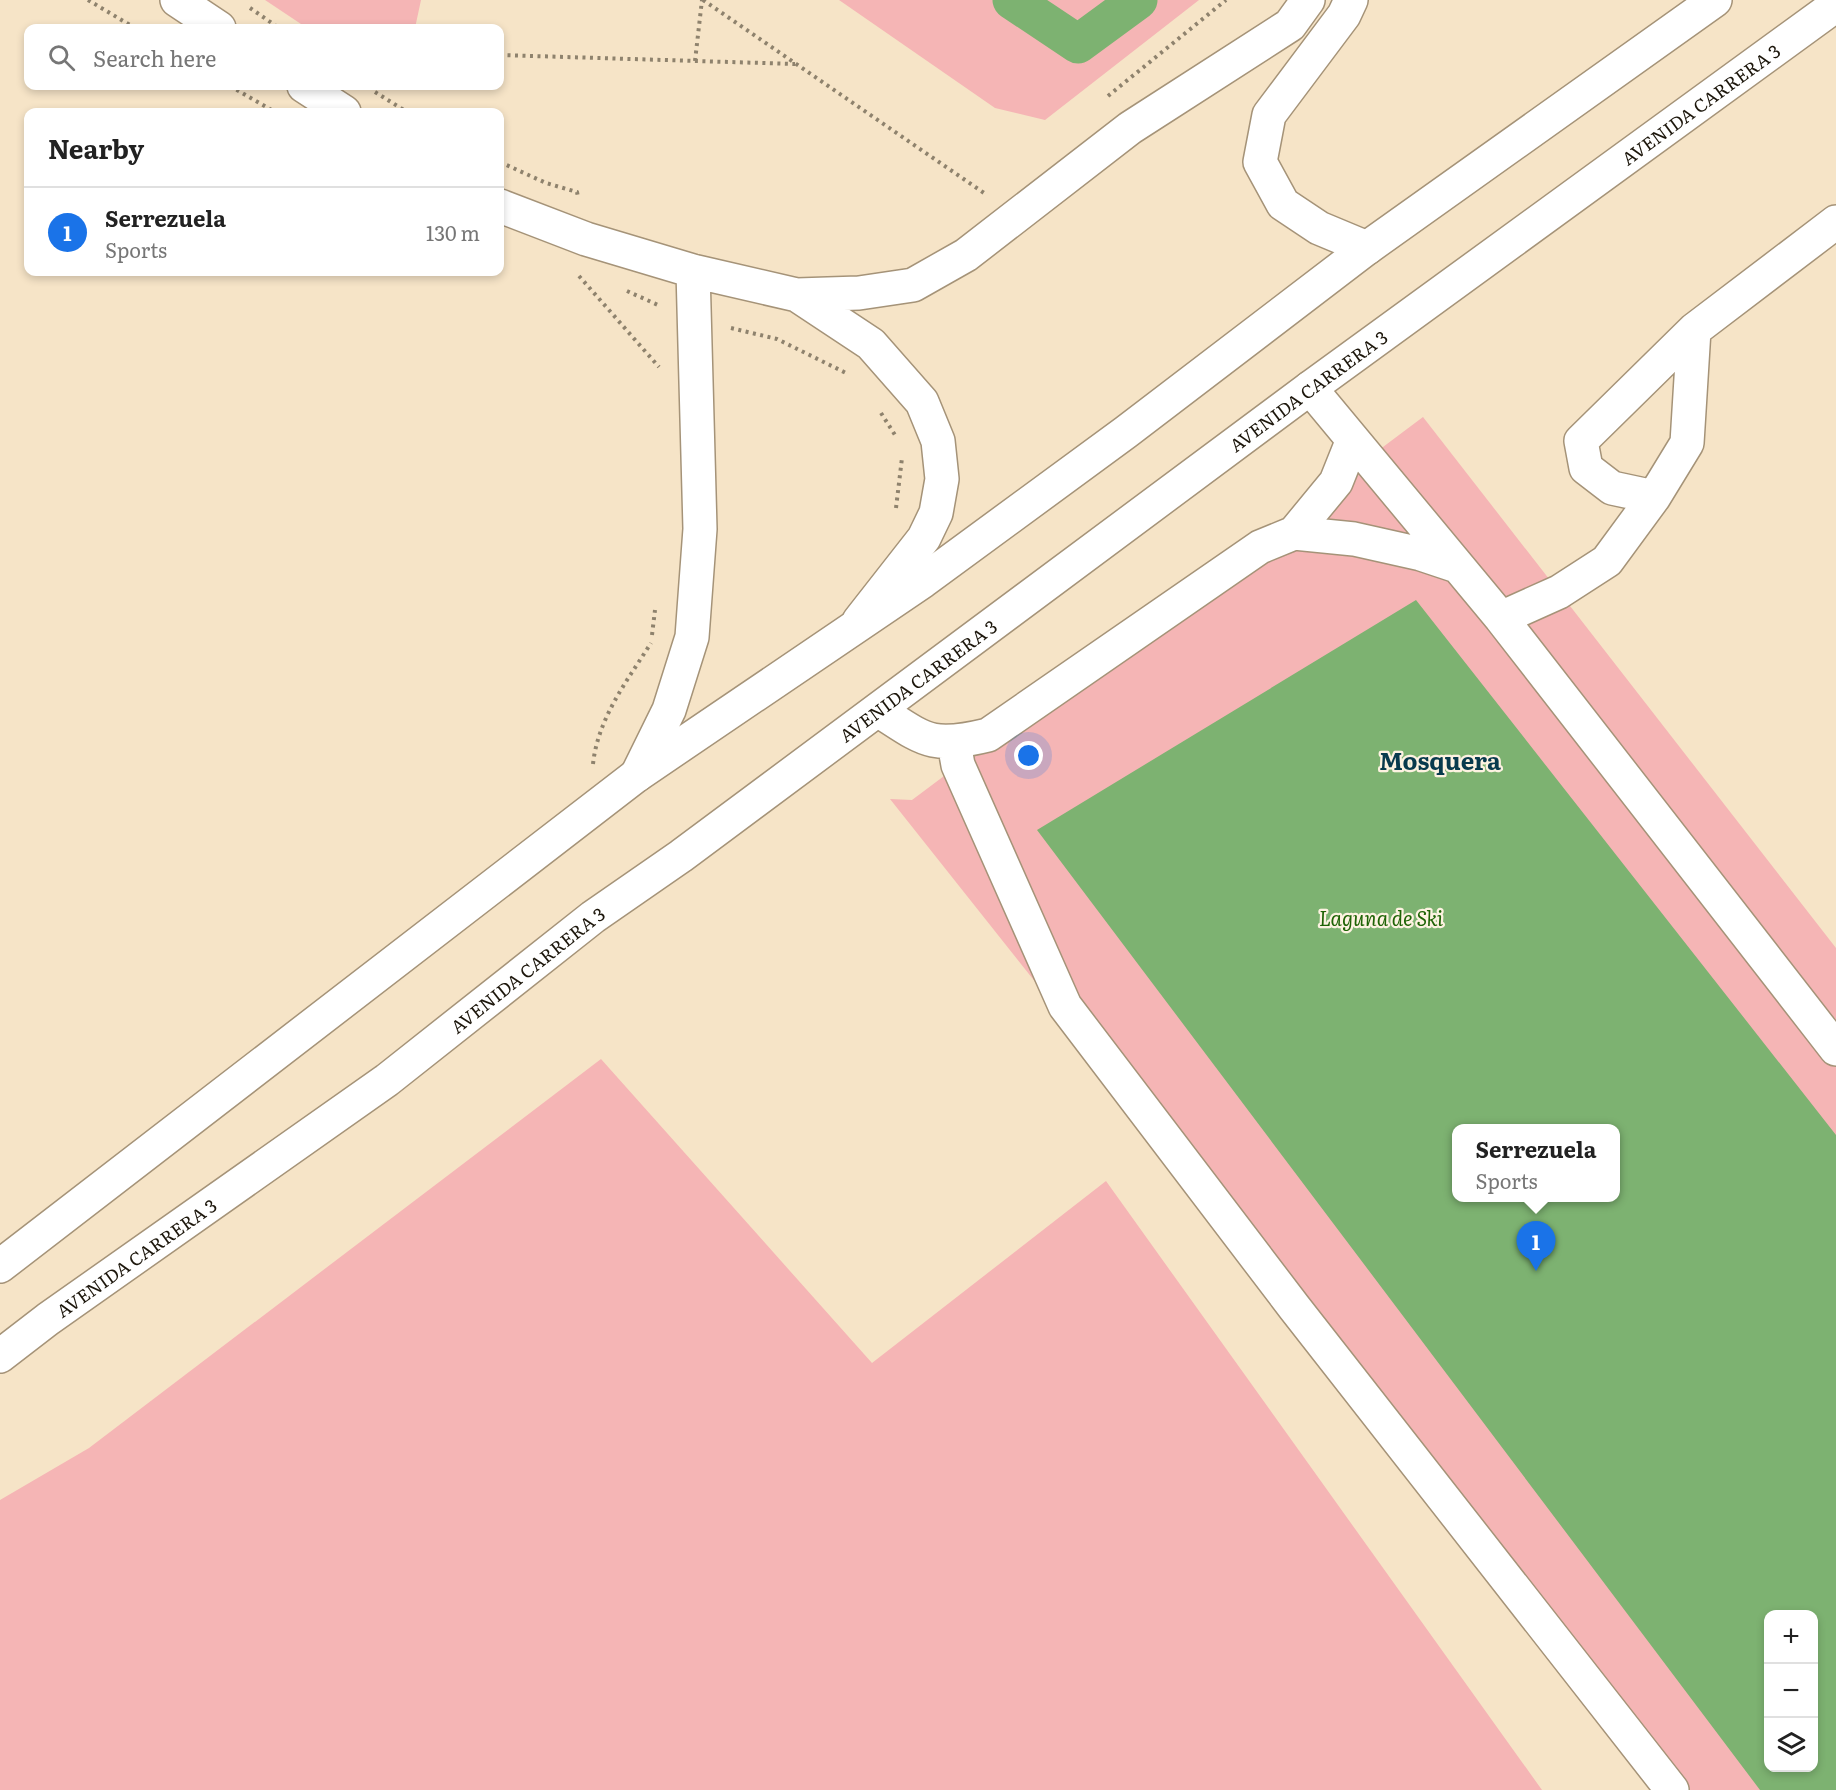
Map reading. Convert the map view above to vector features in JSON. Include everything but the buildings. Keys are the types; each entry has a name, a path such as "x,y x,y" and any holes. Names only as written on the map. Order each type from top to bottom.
{"main road":[{"path":"177,0 213,24"},
{"path":"504,208 586,239 693,272 797,295 859,293 913,285 966,255 1130,128 1290,26 1308,0"},
{"path":"1351,0 1344,15 1269,115 1260,162 1283,204 1319,228 1367,248"},
{"path":"0,1266 637,775 850,632 1126,432 1367,248 1715,0"},
{"name":"AVENIDA CARRERA 3","path":"0,1356 48,1319 387,1080 593,917 878,710 1310,388 1836,5"},
{"path":"310,90 338,108"},
{"path":"1654,497 1612,488 1586,468 1581,441 1695,330 1836,222"},
{"path":"637,775 669,710 692,637 700,529 693,272"},
{"path":"797,295 871,344 922,402 938,441 942,479 936,513 924,538 850,632"},
{"path":"1501,618 1559,592 1607,561 1654,497 1687,443 1695,330"},
{"path":"1310,388 1352,442 1406,501 1501,618 1836,1050"},
{"path":"1294,533 1336,482 1352,442"},
{"path":"878,710 925,740 954,743 988,735 1260,547 1294,533 1354,539 1421,554 1457,566"},
{"path":"954,743 958,765 1065,1006 1294,1307 1672,1790"}],"path":[{"path":"88,0 128,24"},
{"path":"695,61 702,0 1017,216"},
{"path":"1102,101 1226,0"},
{"path":"247,6 273,24"},
{"path":"504,55 796,64"},
{"path":"237,90 268,108"},
{"path":"373,91 401,108"},
{"path":"584,273 573,268 662,371"},
{"path":"617,287 694,320 777,339 852,376"},
{"path":"880,410 897,439"},
{"path":"896,513 903,449"},
{"path":"588,813 596,741 611,707 652,641 656,606"}],"shaded area":[{"path":"265,0 421,0 416,24 301,24"},
{"path":"839,0 1199,0 1045,120 995,108"},
{"name":"Laguna de Ski","path":"1423,417 1836,948 1836,1790 1677,1790 890,799 912,800"},
{"path":"601,1059 872,1363 1106,1181 1542,1790 0,1790 0,1500 89,1448"}],"water":[{"name":"Laguna de Ski","path":"1416,600 1836,1135 1836,1790 1760,1790 1037,830"}],"waterway":[{"path":"1012,0 1078,44 1138,0"}],"place":[{"name":"Serrezuela","path":"1536,1271"}],"district":[{"name":"Mosquera","path":"1440,759"}]}
